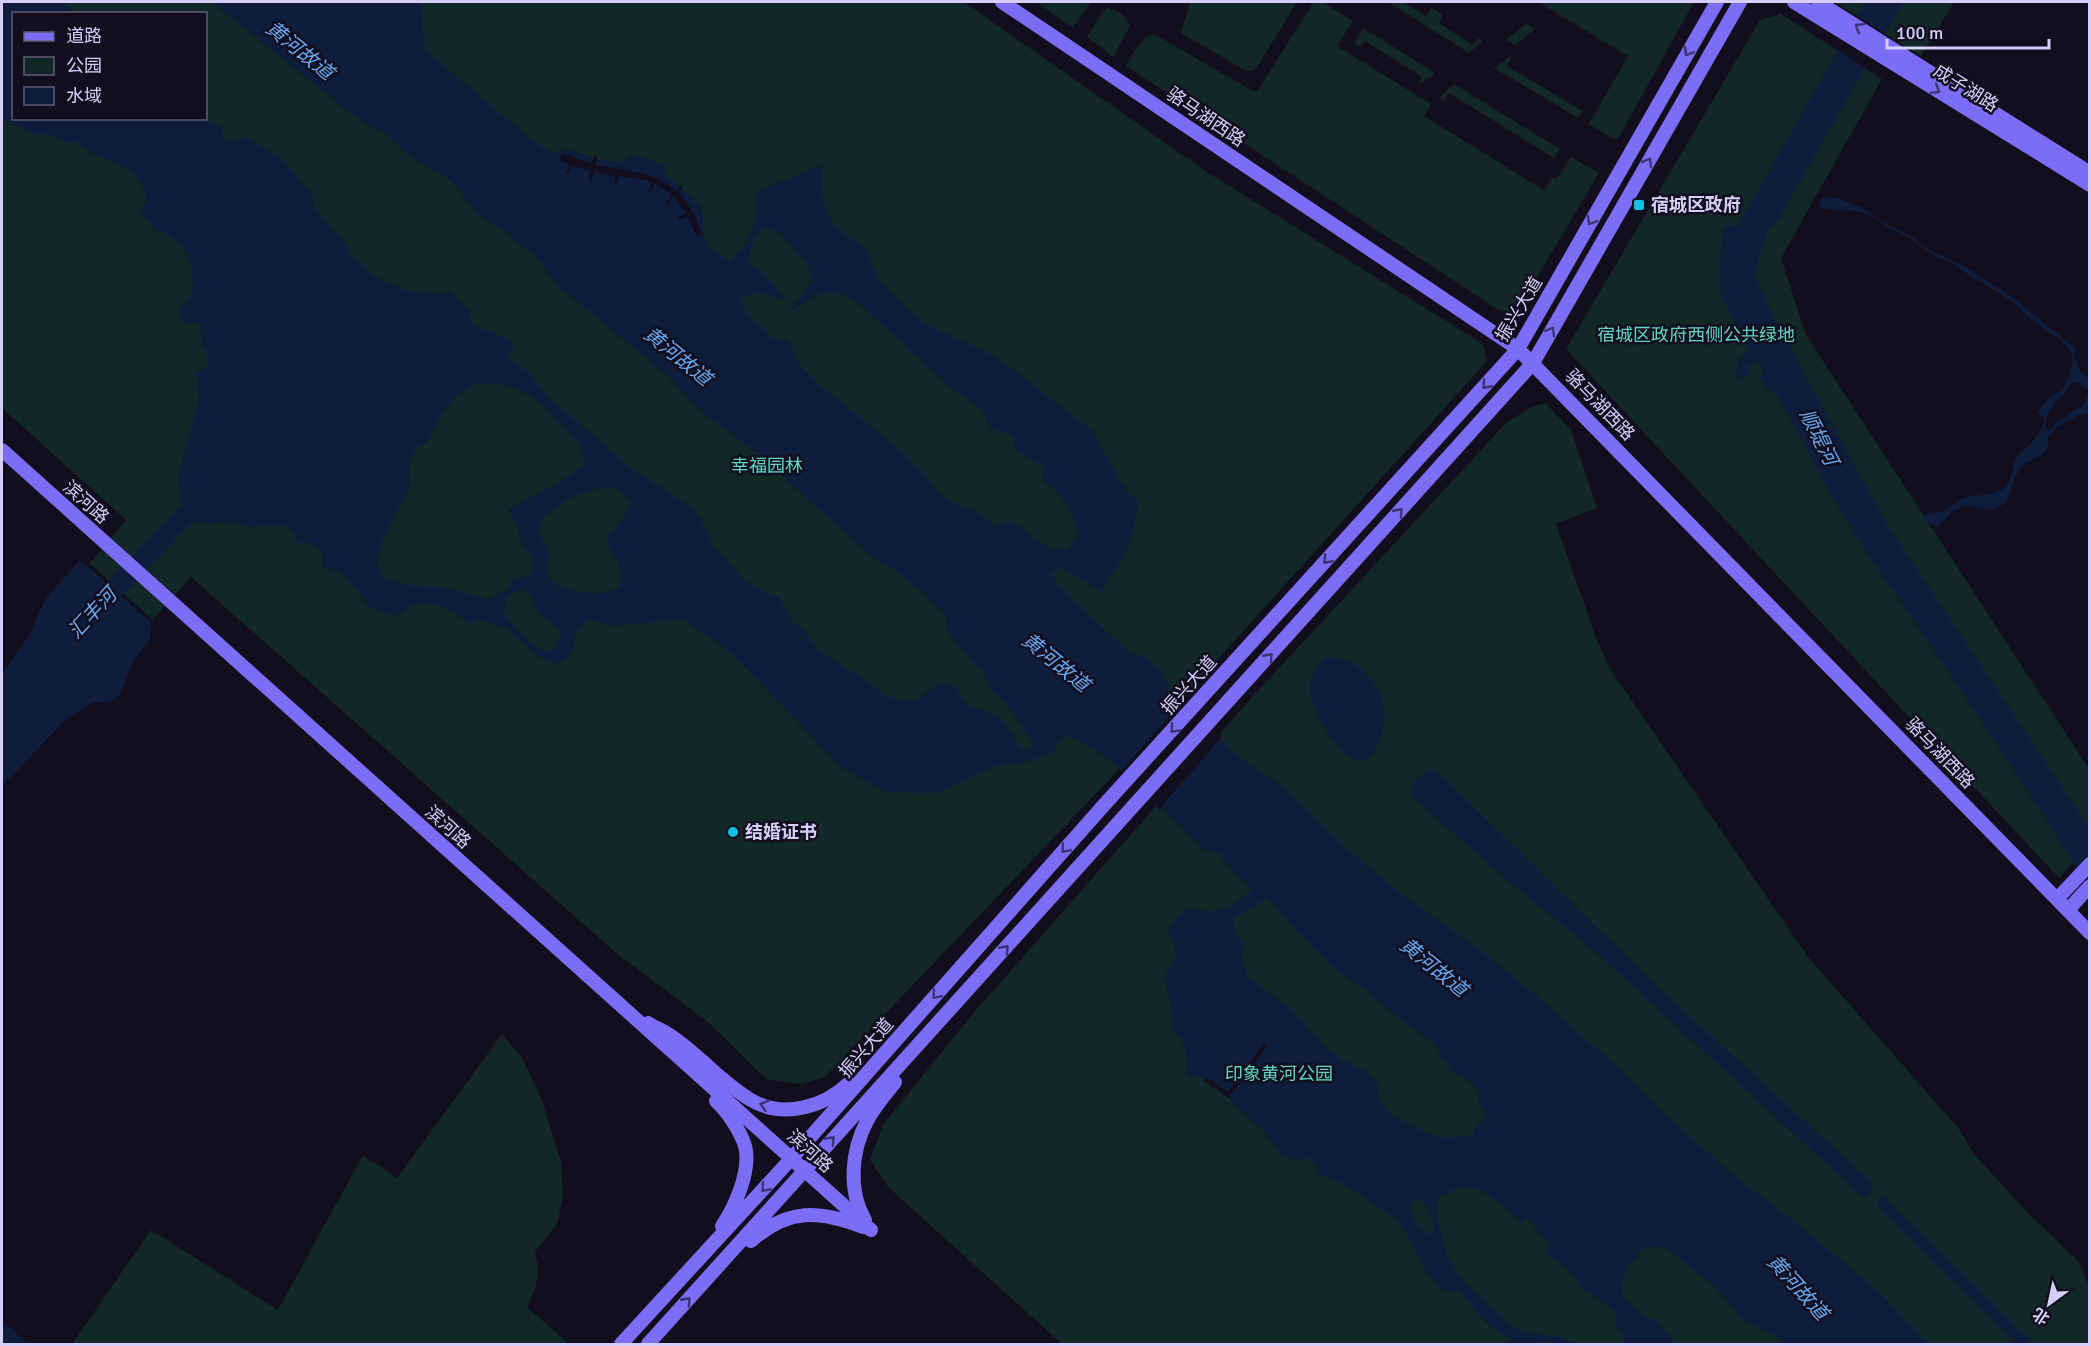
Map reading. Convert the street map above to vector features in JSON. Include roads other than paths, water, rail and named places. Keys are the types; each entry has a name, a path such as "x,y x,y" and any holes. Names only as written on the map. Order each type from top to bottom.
{"main road":[{"name":"骆马湖西路","path":"1002,2 1518,349 2090,933"},
{"name":"振兴大道","path":"621,1344 791,1159 1104,805 1518,349 1717,2"},
{"name":"振兴大道","path":"648,1344 1533,363 1740,2"},
{"name":"成子湖路","path":"1794,2 1820,8 2090,185"},
{"name":"成子湖路","path":"1890,54 2090,173"},
{"name":"滨河路","path":"2,450 871,1230"},
{"path":"2057,899 2090,864"},
{"path":"2068,910 2087,889"},
{"path":"630,1014 669,1034 715,1074 752,1101 775,1108 797,1110 818,1104 839,1093 915,1019"},
{"path":"630,1014 723,1107 745,1145 746,1165 741,1189 729,1216 690,1270"},
{"path":"871,1230 858,1208 854,1191 855,1158 860,1135 868,1119 942,1018"},
{"path":"704,1282 767,1227 784,1219 807,1215 824,1216 842,1219 871,1230"}],"water":[{"name":"黄河故道","path":"2,2 63,2 71,12 12,12 12,120 205,120 222,128 223,139 237,142 242,136 280,157 312,195 315,209 341,238 352,256 374,276 405,290 443,295 449,290 468,310 472,325 511,340 514,347 507,356 531,375 549,398 636,472 688,505 699,516 714,548 744,580 768,594 778,596 793,622 806,633 819,651 868,682 883,695 899,700 916,700 937,684 954,685 968,706 999,716 1020,747 1028,752 1034,744 1013,713 992,690 982,672 947,630 946,616 928,597 891,567 884,566 758,454 699,410 668,376 559,287 536,257 476,212 451,181 409,156 384,132 369,126 350,113 211,2 420,2 425,50 526,135 544,149 554,153 568,150 610,162 625,160 631,155 664,164 665,174 699,205 703,215 704,237 711,249 730,261 749,238 755,222 756,192 822,164 821,182 826,209 840,231 868,250 880,282 921,322 991,355 1093,432 1119,479 1129,494 1138,502 1128,548 1103,592 1061,568 1050,572 1059,586 1127,651 1148,658 1162,672 1173,696 1245,762 1282,786 1351,853 1401,894 1477,948 1534,994 1607,1058 1660,1110 1736,1178 1787,1216 1878,1291 1928,1344 1784,1344 1774,1335 1742,1320 1714,1286 1665,1247 1645,1247 1624,1276 1621,1289 1627,1302 1646,1319 1655,1319 1675,1344 1623,1344 1623,1335 1616,1328 1616,1315 1606,1304 1582,1290 1576,1278 1545,1252 1551,1245 1527,1219 1521,1224 1492,1198 1474,1189 1457,1188 1445,1195 1442,1193 1436,1200 1438,1203 1437,1216 1447,1257 1458,1275 1468,1287 1515,1328 1533,1334 1559,1336 1575,1344 1562,1345 1539,1341 1538,1344 1517,1344 1487,1324 1458,1290 1446,1291 1439,1287 1425,1270 1396,1219 1340,1182 1319,1174 1314,1163 1307,1156 1303,1160 1283,1158 1264,1131 1229,1098 1196,1074 1191,1078 1186,1075 1185,1050 1181,1040 1172,1029 1171,1005 1164,976 1176,954 1168,930 1180,914 1188,909 1220,910 1235,903 1252,890 1225,863 1219,853 1203,850 1178,823 1107,758 1067,735 1052,753 1022,763 993,767 937,793 886,792 843,769 731,653 683,619 613,626 588,620 575,634 571,652 557,664 539,657 506,628 478,620 471,624 452,612 434,605 416,604 397,616 385,614 368,606 349,580 336,571 322,567 322,551 308,542 298,543 293,531 285,526 248,527 226,521 210,524 192,521 181,503 178,478 199,398 197,373 208,365 207,350 202,348 200,322 182,323 179,308 191,298 192,265 181,245 164,232 156,232 140,211 147,200 142,185 126,168 96,156 77,142 65,142 50,135 34,134 2,119","holes":["764,228 779,232 807,263 812,278 788,313 806,301 830,292 847,296 857,302 949,386 983,411 990,429 1012,435 1015,450 1043,466 1043,480 1062,498 1073,517 1078,534 1068,549 1052,549 1031,537 1021,527 1009,522 994,526 979,513 952,502 938,493 924,474 895,446 819,385 801,366 788,340 774,339 747,314 740,297 758,293 785,300 771,281 748,261 754,239","476,384 502,384 526,394 540,403 578,442 585,463 558,483 507,510 518,528 523,546 533,559 532,569 529,576 512,579 508,589 487,600 438,587 405,585 385,578 377,564 382,541 410,486 409,464 417,447 427,443 436,424 454,397","615,488 632,503 608,535 609,548 619,563 621,584 615,590 607,592 576,592 557,585 550,579 547,572 550,549 543,542 538,530 545,515 570,498 596,489","518,589 529,593 539,615 561,631 557,645 551,651 534,646 503,613 508,597","1267,898 1333,968 1370,993 1389,1011 1433,1043 1440,1053 1439,1057 1450,1066 1448,1069 1471,1083 1478,1092 1479,1103 1485,1113 1484,1119 1474,1130 1473,1135 1439,1137 1401,1121 1388,1112 1380,1100 1377,1082 1365,1071 1342,1060 1326,1048 1294,1012 1248,977 1242,961 1244,946 1234,929 1233,919","1417,1199 1430,1212 1434,1230 1431,1235 1420,1229 1415,1221 1409,1209 1412,1202"]},
{"name":"顺堤河","path":"1865,2 1903,2 1779,218 1767,230 1755,277 1774,318 1886,523 2089,828 2089,882 2075,865 1974,710 1862,546 1776,393 1774,394 1771,389 1768,391 1760,377 1764,371 1759,362 1747,366 1750,374 1739,380 1736,373 1739,358 1749,351 1721,295 1719,268 1724,226 1738,226"},
{"path":"1826,196 1862,208 1888,225 1908,234 1927,249 1962,265 2011,296 2075,348 2077,366 2089,379 2089,391 2075,382 2071,385 2050,411 2045,429 2052,429 2057,421 2084,405 2089,392 2088,410 2086,414 2079,414 2059,426 2048,436 2046,449 2021,468 2009,497 2002,505 1992,509 1964,506 1957,509 1938,528 1926,522 1923,517 1945,510 1964,498 1990,494 2005,487 2017,457 2041,430 2044,420 2037,411 2062,389 2068,378 2073,360 2071,352 2064,343 2025,314 2015,303 1954,264 1933,255 1872,216 1859,212 1823,209 1819,201"},
{"path":"79,561 151,622 150,640 132,663 121,693 113,701 92,703 67,718 2,786 2,673 30,634 46,598"},
{"path":"1337,657 1360,669 1369,678 1376,688 1384,712 1377,747 1372,754 1359,762 1333,741 1319,719 1311,697 1310,683 1316,668 1324,658"},
{"path":"1432,770 1441,775 1652,982 1872,1183 1873,1190 1865,1198 1861,1196 1591,948 1503,877 1413,798 1412,789 1415,780"},
{"path":"1882,1196 2033,1344 2016,1344 1879,1208 1878,1199"},
{"path":"2,1321 28,1344 2,1344"}],"waterway":[{"name":"汇丰河","path":"95,609 187,513"}],"place":[{"name":"宿城区政府","path":"1639,205"},
{"name":"结婚证书","path":"733,832"}],"park label":[{"name":"宿城区政府西侧公共绿地","path":"1696,335"},
{"name":"幸福园林","path":"767,466"},
{"name":"印象黄河公园","path":"1279,1074"}]}
